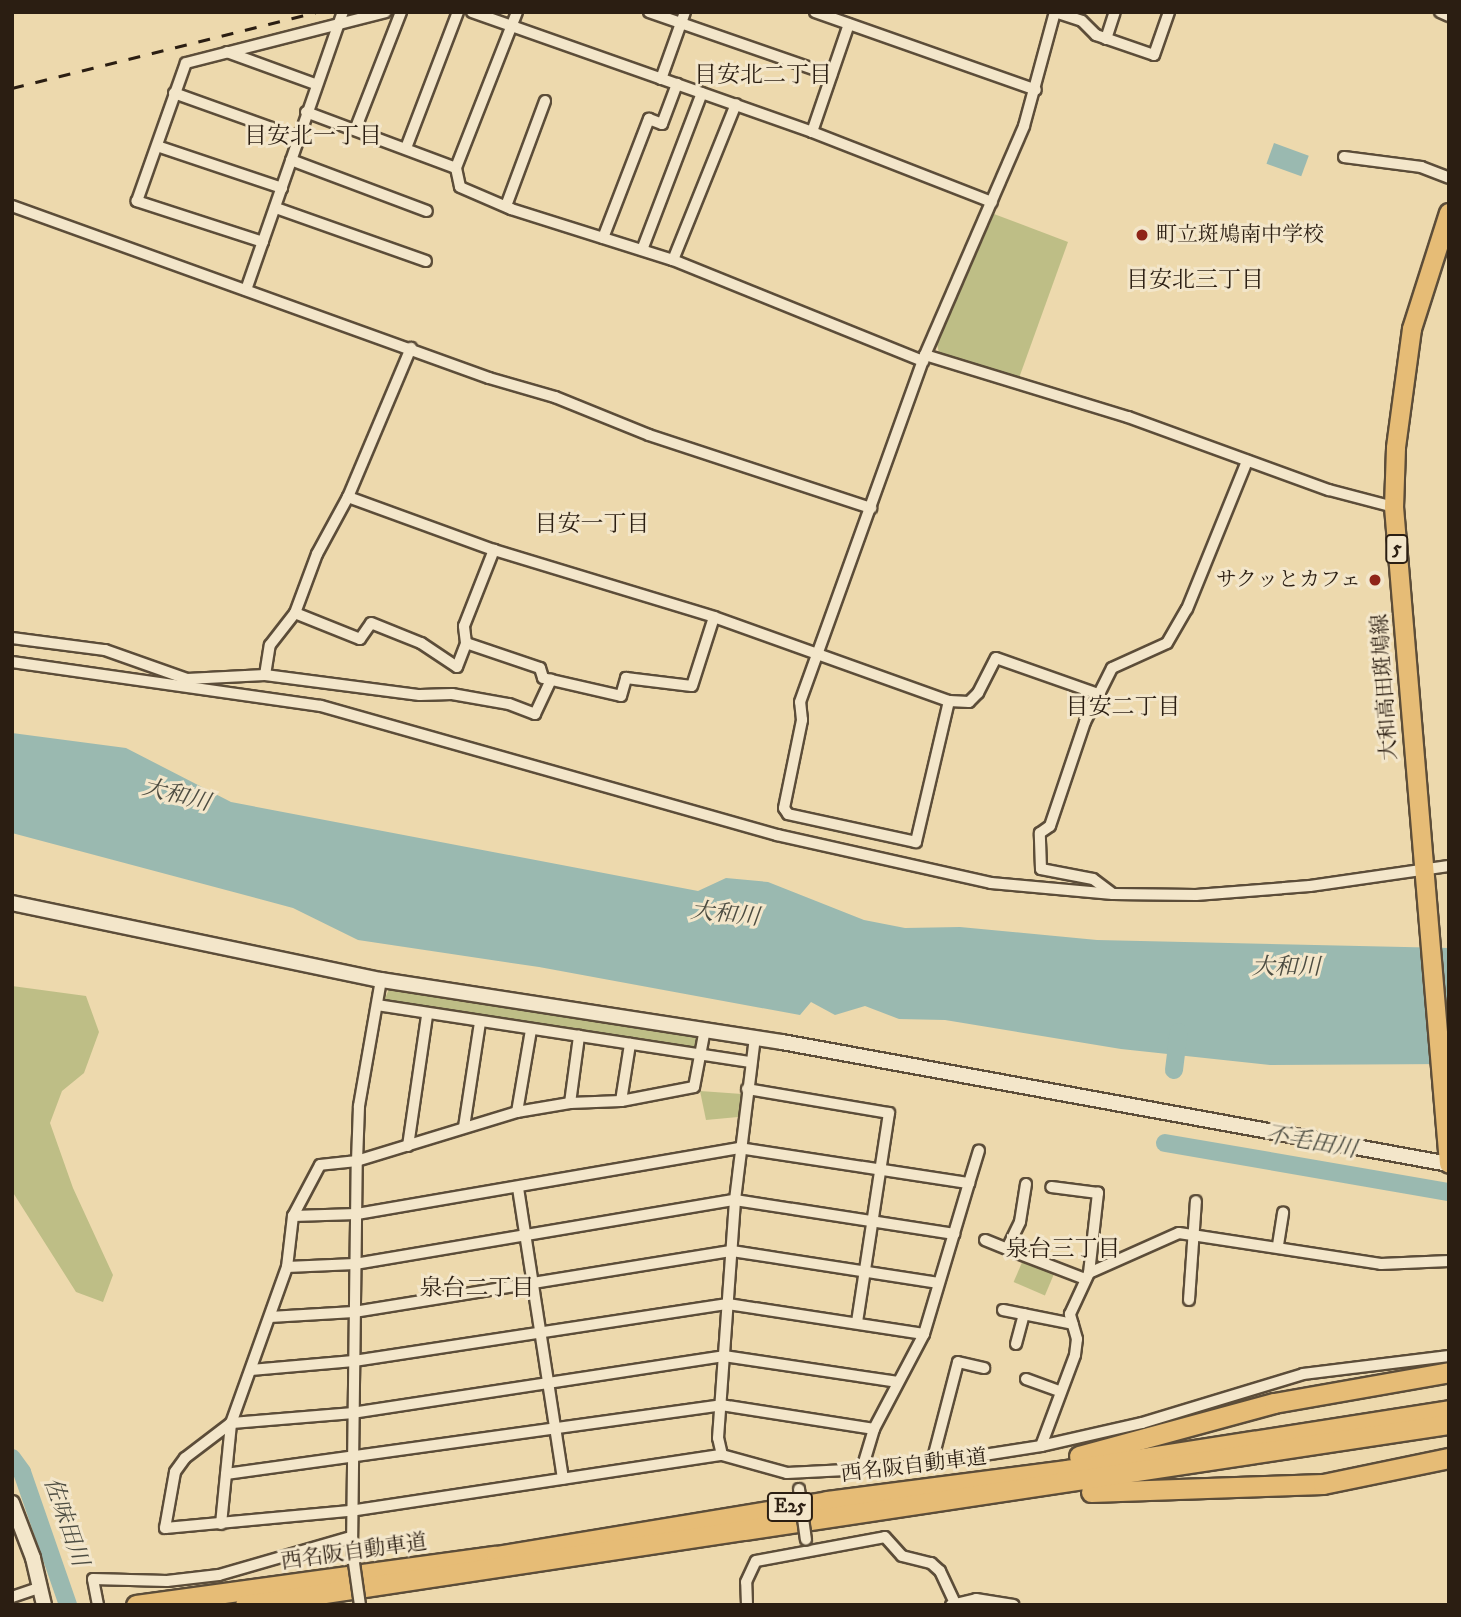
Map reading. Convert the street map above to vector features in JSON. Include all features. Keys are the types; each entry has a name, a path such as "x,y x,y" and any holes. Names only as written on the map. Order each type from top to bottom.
{"highway":[{"path":"943,1492 1185,1430 1274,1403 1449,1372"},
{"name":"西名阪自動車道","path":"136,1605 943,1492 1446,1418"},
{"path":"943,1492 984,1505 1097,1491 1323,1484 1449,1458"},
{"name":"西名阪自動車道","path":"245,1605 943,1492"}],"main road":[{"name":"大和高田斑鳩線","path":"1448,1161 1421,870 1394,507 1396,448 1412,329 1449,213"}],"street":[{"path":"246,290 315,85 343,12"},
{"path":"263,242 137,201 186,63 338,27 386,12"},
{"path":"355,130 401,12"},
{"path":"406,148 458,12"},
{"path":"471,12 513,24 736,104 992,202"},
{"path":"517,12 456,168 460,187 506,206 673,260 924,358 1128,416 1247,460 1394,507"},
{"path":"649,12 683,18 831,75"},
{"path":"814,12 1036,90"},
{"path":"949,701 916,842 788,814 784,808 802,720 800,702 924,358 992,202 1036,90 1055,12 1082,21 1106,39 1154,55 1169,12"},
{"path":"1106,39 1115,12"},
{"path":"1440,12 1449,16"},
{"path":"661,79 683,18"},
{"path":"812,132 849,24"},
{"path":"227,52 315,85"},
{"path":"603,238 649,119 662,124 677,84"},
{"path":"174,93 298,138"},
{"path":"642,250 702,93"},
{"path":"506,206 545,101"},
{"path":"673,260 736,104"},
{"path":"306,112 456,168"},
{"path":"157,146 282,188"},
{"path":"1345,157 1421,167 1449,178"},
{"path":"291,160 427,211"},
{"path":"12,206 555,397 649,435 870,508"},
{"path":"275,208 426,261"},
{"path":"265,675 270,645 295,613 317,554 348,497 411,348"},
{"path":"1114,894 1093,879 1041,869 1040,833 1050,826 1098,694 1118,662 1167,643 1210,560 1247,460"},
{"path":"348,497 494,550 714,617 949,701 969,702 978,693 996,658 1098,694"},
{"path":"295,613 360,639 371,623 421,643 457,667 466,643 464,626 494,550"},
{"path":"466,643 540,668 543,678 621,696 626,678 692,686 714,617"},
{"path":"12,638 105,650 187,682 265,675 420,695 452,694 509,704 535,714 551,680"},
{"path":"12,662 187,682 280,697 371,718 632,795 929,872 1038,890 1196,895 1310,886 1446,866"},
{"path":"12,903 381,980 755,1037 1448,1161"},
{"path":"360,1605 350,1511 357,1161 359,1106 381,980"},
{"path":"377,1005 427,1015 751,1062"},
{"path":"408,1146 427,1015"},
{"path":"464,1127 480,1022"},
{"path":"221,1524 231,1423 286,1267 293,1216 320,1165 357,1161 517,1112 570,1102 621,1101 694,1087 705,1029"},
{"path":"517,1112 531,1030"},
{"path":"570,1102 579,1036"},
{"path":"722,1455 721,1405 739,1147 755,1037"},
{"path":"621,1101 630,1044"},
{"path":"747,1089 889,1113 857,1323"},
{"path":"293,1216 357,1214 518,1188 739,1147 969,1183"},
{"path":"862,1469 874,1429 924,1334 979,1150"},
{"path":"1007,1249 1020,1222 1026,1184"},
{"path":"1041,1446 1075,1355 1071,1304 1087,1276 1098,1193 1051,1187"},
{"path":"518,1188 550,1381 563,1479"},
{"path":"286,1267 355,1264 735,1200 954,1234"},
{"path":"1189,1300 1196,1201"},
{"path":"1278,1245 1283,1212"},
{"path":"985,1240 1087,1276 1179,1233 1278,1245 1381,1264 1449,1261"},
{"path":"270,1318 354,1312 732,1251 939,1283"},
{"path":"251,1370 354,1361 728,1304 924,1334"},
{"path":"1003,1310 1073,1324"},
{"path":"1017,1344 1024,1314"},
{"path":"898,1382 724,1356 352,1413 231,1423 185,1458 174,1472 163,1523 165,1528 350,1511 722,1455 799,1473 932,1462 1041,1446 1181,1413 1303,1374 1449,1356"},
{"path":"932,1462 958,1362 984,1368"},
{"path":"1026,1379 1061,1392"},
{"path":"226,1474 556,1432 721,1405 874,1429"},
{"path":"799,1473 808,1545"},
{"path":"12,1503 41,1587 44,1605"},
{"path":"747,1605 746,1582 756,1561 808,1545 885,1537 902,1556 932,1563 940,1571 953,1603 976,1599 1014,1605"},
{"path":"97,1605 93,1579 167,1581 219,1575 352,1543"},
{"path":"12,1597 41,1587"}],"green space":[{"path":"994,214 1068,242 1019,378 939,353 937,344"},
{"path":"12,986 86,996 99,1032 84,1073 62,1091 50,1123 73,1188 113,1275 103,1302 76,1292 12,1191"},
{"path":"390,987 696,1033 700,1037 697,1048 383,1003"},
{"path":"700,1091 742,1094 738,1117 706,1120"},
{"path":"1023,1260 1054,1273 1045,1295 1014,1282"}],"water":[{"path":"1274,143 1309,156 1301,176 1266,164"},
{"name":"大和川","path":"12,733 126,748 231,802 698,891 726,878 768,882 864,920 905,928 960,927 1097,940 1449,948 1449,1064 1270,1065 1121,1049 945,1020 899,1019 865,1006 835,1015 811,1002 800,1015 539,967 358,940 293,908 12,833"}],"waterway":[{"name":"不毛田川","path":"1174,1070 1179,1032"},
{"name":"不毛田川","path":"1165,1143 1449,1192"},
{"name":"佐味田川","path":"12,1458 22,1472 68,1605"}],"railway":[{"path":"12,88 316,12"}],"place":[{"name":"町立斑鳩南中学校","path":"1142,235"},
{"name":"サクッとカフェ","path":"1375,580"}],"district":[{"name":"目安北二丁目","path":"763,76"},
{"name":"目安北一丁目","path":"313,137"},
{"name":"目安北三丁目","path":"1195,281"},
{"name":"目安一丁目","path":"592,525"},
{"name":"目安二丁目","path":"1123,708"},
{"name":"泉台三丁目","path":"1063,1250"},
{"name":"泉台二丁目","path":"477,1289"}]}
